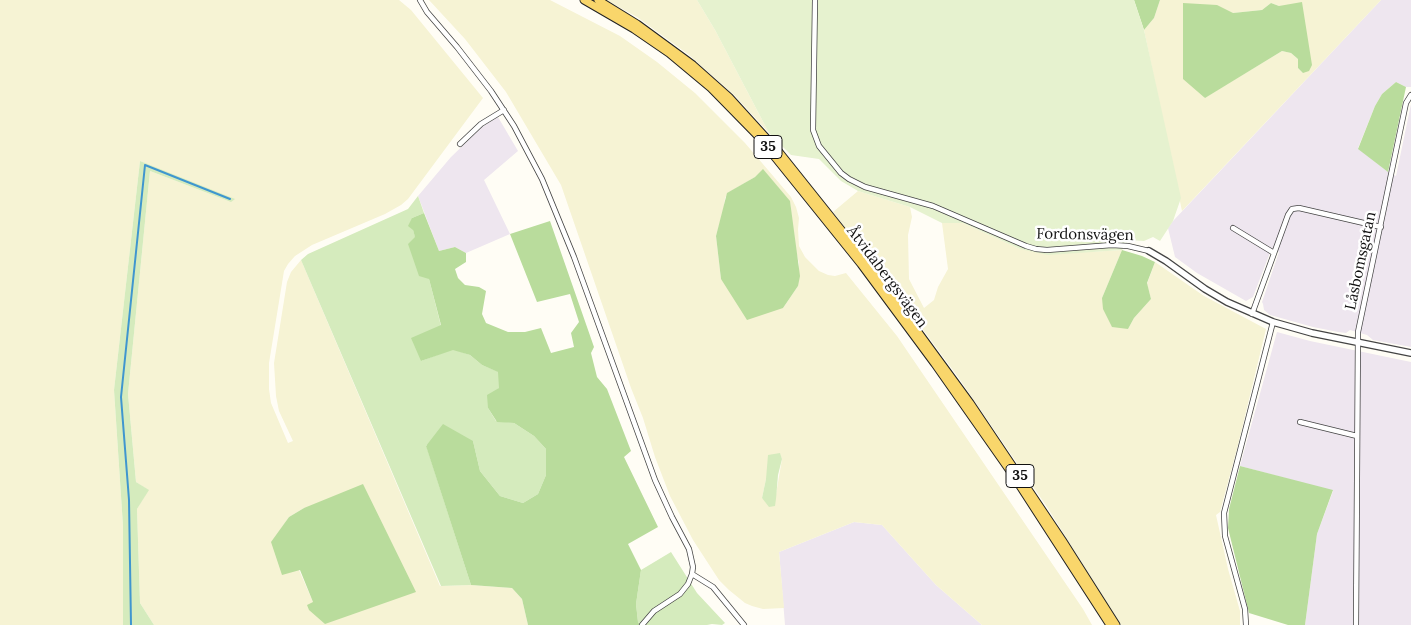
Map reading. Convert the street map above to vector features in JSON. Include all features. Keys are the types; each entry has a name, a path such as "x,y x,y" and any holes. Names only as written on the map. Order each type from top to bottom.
{"main road":[{"name":"Åtvidabergsvägen","path":"584,0 634,29 669,53 711,88 758,136 861,264 935,364 1015,478 1110,625"},
{"name":"Åtvidabergsvägen","path":"598,0 637,24 694,65 729,97 779,152 866,261 970,403 1062,540 1116,625"}],"street":[{"path":"420,0 427,12 474,68 504,110 529,154 551,199 652,473 663,500 689,549 693,567 688,584 680,594 654,611 642,625"},
{"name":"Fordonsvägen","path":"815,0 813,130 819,146 841,173 849,179 864,187 933,206 1036,249 1128,246 1149,251 1205,289 1252,314 1300,330 1411,353"},
{"name":"Låsbomsgatan","path":"1356,625 1358,332 1406,103 1411,95"},
{"path":"460,144 481,124 504,110"},
{"path":"1252,314 1288,215 1296,208 1381,227"},
{"path":"1233,228 1274,253"},
{"path":"1246,625 1245,609 1225,536 1224,514 1273,322"},
{"path":"1300,422 1357,436"},
{"path":"692,574 714,587 744,625"}],"shaded area":[{"path":"0,0 399,0 411,10 483,98 408,199 401,205 385,214 312,245 295,256 288,264 284,271 269,363 271,403 288,443 293,441 279,411 274,363 287,282 291,272 301,260 440,586 471,585 512,588 522,599 528,625 154,625 140,603 137,509 148,490 136,482 128,394 150,171 231,202 140,161 114,390 123,526 123,625 0,625","holes":["304,508 325,624 299,570 272,542 289,517"]},
{"path":"429,0 550,0 620,36 657,62 695,93 745,143 791,197 799,218 799,246 805,257 819,271 828,275 835,276 846,273 897,336 1092,625 982,625 936,585 882,525 854,522 779,552 784,608 763,609 752,606 745,603 729,590 719,580 693,540 670,496 561,185 506,92 465,39","holes":["763,170 790,202 794,243 799,263 798,286 783,308 721,279 716,236 725,198 728,193","780,454 782,459 774,506 762,498 766,479"]},
{"path":"606,0 697,0 715,30 769,133 735,96 689,55 637,17"},
{"path":"1160,0 1381,0 1182,211 1144,30 1154,18","holes":["1271,3 1279,6 1298,59 1291,53 1282,51 1204,98 1233,13 1262,10","1298,59 1303,73 1298,68"]},
{"path":"1381,0 1411,0 1411,87 1406,87 1396,82 1382,94 1375,106 1358,148 1388,172 1396,176 1411,104 1411,347 1373,340 1367,335 1350,330 1346,333 1338,332 1270,315 1264,310 1262,302 1279,252 1271,250 1253,297 1246,301 1197,273 1175,257 1168,228"},
{"path":"498,117 518,151 484,180 510,234 466,253 455,247 439,251 418,196 451,157 482,127"},
{"path":"858,191 910,207 912,217 908,235 909,279 924,308 934,300 938,287 948,269 942,223 963,223 1020,249 1089,252 1122,250 1102,298 1128,329 1134,318 1151,299 1147,284 1155,262 1204,296 1266,329 1220,512 1216,515 1240,611 1240,625 1121,625 1047,507 958,377 833,212"},
{"path":"1277,332 1310,341 1411,362 1411,625 1305,625 1317,534 1333,491 1240,466"},
{"path":"854,522 882,525 936,585 982,625 785,625 779,552"}],"green space":[{"path":"697,0 1134,0 1144,30 1181,198 1173,221 1160,241 1153,237 1144,241 1129,240 1122,250 1048,255 1020,249 963,223 942,223 910,207 858,191 841,181 819,159 791,155 769,133 715,30"},
{"path":"1134,0 1160,0 1154,18 1144,30"},
{"path":"1302,2 1312,65 1309,71 1303,73 1298,68 1298,59 1291,53 1282,51 1205,98 1183,79 1183,3 1217,5 1233,13 1262,10 1271,3 1279,6"},
{"path":"1396,82 1406,87 1388,172 1358,149 1375,106 1382,94"},
{"path":"140,161 235,199 231,202 150,171 128,394 136,482 149,490 137,509 140,603 154,625 123,625 123,526 114,390"},
{"path":"763,169 790,201 800,276 798,286 783,308 747,320 721,279 716,236 727,193 755,177"},
{"path":"418,196 424,213 412,218 413,230 429,279 441,326 421,361 453,349 470,355 482,365 499,372 499,388 488,408 496,421 514,423 534,436 546,449 546,475 538,494 523,503 500,496 480,471 473,441 426,445 471,585 441,586 301,260 308,254 408,209"},
{"path":"424,213 439,251 455,247 466,253 466,262 455,269 458,278 465,285 479,287 486,291 482,314 486,323 508,332 525,332 541,328 551,353 574,347 571,333 579,322 570,294 537,302 510,234 550,221 594,347 591,353 597,377 607,389 631,451 624,457 658,527 628,544 641,570 636,604 640,625 528,625 522,599 512,588 471,585 426,446 443,424 473,441 480,471 500,496 523,503 538,494 546,475 546,449 534,436 514,423 497,422 488,408 487,395 499,388 498,372 482,365 470,355 453,350 421,361 411,338 441,325 429,279 419,276 408,244 415,237 413,230 408,226 412,218"},
{"path":"1122,250 1155,262 1147,283 1151,299 1134,318 1128,329 1112,327 1103,309 1102,298"},
{"path":"780,453 782,459 778,475 775,506 769,507 762,498 768,455"},
{"path":"1240,466 1333,490 1317,534 1305,625 1288,625 1249,613 1228,528 1229,509"},
{"path":"363,484 416,592 325,624 309,610 307,605 313,602 300,570 282,575 271,542 289,517 304,508"},
{"path":"671,552 697,593 725,623 722,625 640,625 636,604 641,570"}],"waterway":[{"path":"131,625 129,500 121,397 145,165 230,199"}]}
